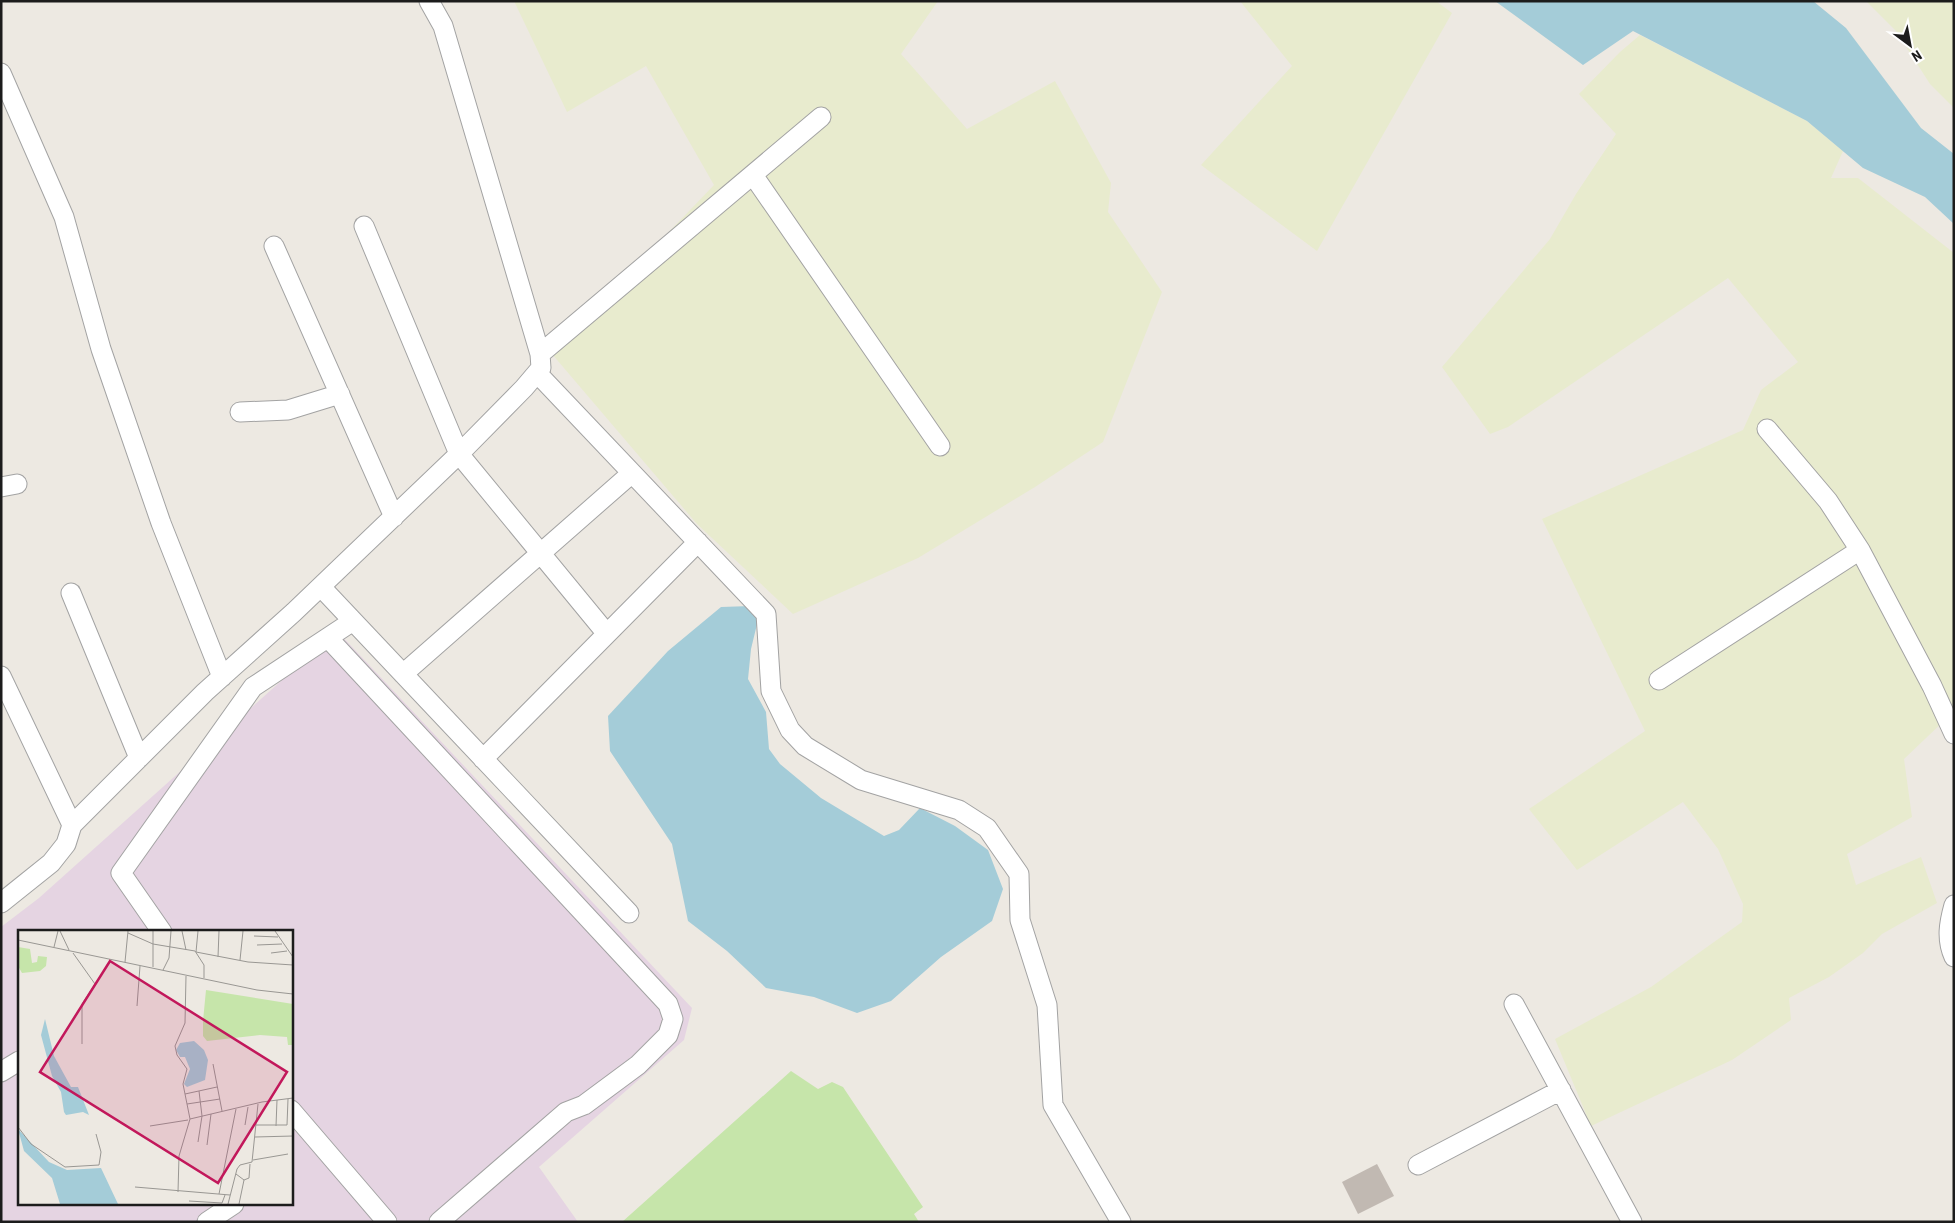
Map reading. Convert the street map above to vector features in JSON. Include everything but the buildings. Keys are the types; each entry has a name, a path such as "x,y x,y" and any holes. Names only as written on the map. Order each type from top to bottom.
{"street":[{"path":"1,903 51,863 66,844 72,825 222,677 321,587 459,454 524,388 540,368 540,354 443,26 430,1"},
{"path":"1,73 64,218 101,349 160,523 222,677"},
{"path":"540,354 821,117"},
{"path":"752,175 940,446"},
{"path":"364,226 459,454 607,634"},
{"path":"274,246 394,517"},
{"path":"537,373 766,614 771,691 790,730 806,746 862,780 959,810 987,828 1019,874 1020,920 1047,1005 1053,1105 1121,1222"},
{"path":"240,412 288,410 340,394"},
{"path":"1767,429 1828,501 1860,550 1932,686 1954,734"},
{"path":"403,674 632,473"},
{"path":"483,759 698,542"},
{"path":"1659,680 1860,550"},
{"path":"321,587 629,913"},
{"path":"71,593 139,758"},
{"path":"161,930 121,874 253,687 353,621"},
{"path":"328,638 668,1004 673,1019 668,1035 638,1065 584,1105 566,1112 439,1222"},
{"path":"1,676 72,825"},
{"path":"1954,905 1949,926 1949,946 1954,957"},
{"path":"1514,1004 1632,1222"},
{"path":"1,1072 18,1062"},
{"path":"1418,1165 1561,1090"},
{"path":"292,1111 387,1222"},
{"path":"207,1222 231,1206"}],"shaded area":[{"path":"337,631 692,1008 684,1040 539,1167 578,1222 1,1222 1,927 39,898"}],"green space":[{"path":"514,1 938,1 901,54 967,129 1055,81 1111,183 1108,212 1162,292 1103,442 1035,487 918,558 793,614 697,524 552,354 714,185 646,66 567,112"},
{"path":"1240,1 1436,1 1452,13 1317,251 1201,165 1292,66"},
{"path":"1866,1 1954,1 1954,108 1930,84 1896,31"},
{"path":"1640,35 1807,121 1843,151 1831,178 1858,178 1954,253 1954,714 1947,718 1904,759 1912,817 1847,854 1856,885 1921,857 1937,903 1882,934 1863,953 1829,977 1789,998 1791,1020 1732,1060 1591,1126 1555,1039 1651,987 1742,922 1743,904 1718,849 1683,802 1577,870 1529,809 1645,731 1542,519 1743,430 1761,390 1798,362 1728,278 1508,427 1490,434 1442,367 1550,239 1576,194 1616,134 1579,94 1620,52"},
{"path":"791,1071 818,1089 832,1082 843,1087 923,1207 914,1214 919,1222 622,1222"}],"water":[{"path":"1495,1 1813,1 1846,28 1921,128 1954,154 1954,224 1925,197 1863,168 1807,121 1633,31 1583,65"},
{"path":"751,606 759,616 751,649 748,679 766,712 769,749 780,764 821,798 884,836 899,830 920,808 955,826 988,850 1003,889 992,921 941,957 891,1001 857,1013 814,997 766,988 727,951 688,921 672,844 610,751 608,716 668,651 721,607"}]}
